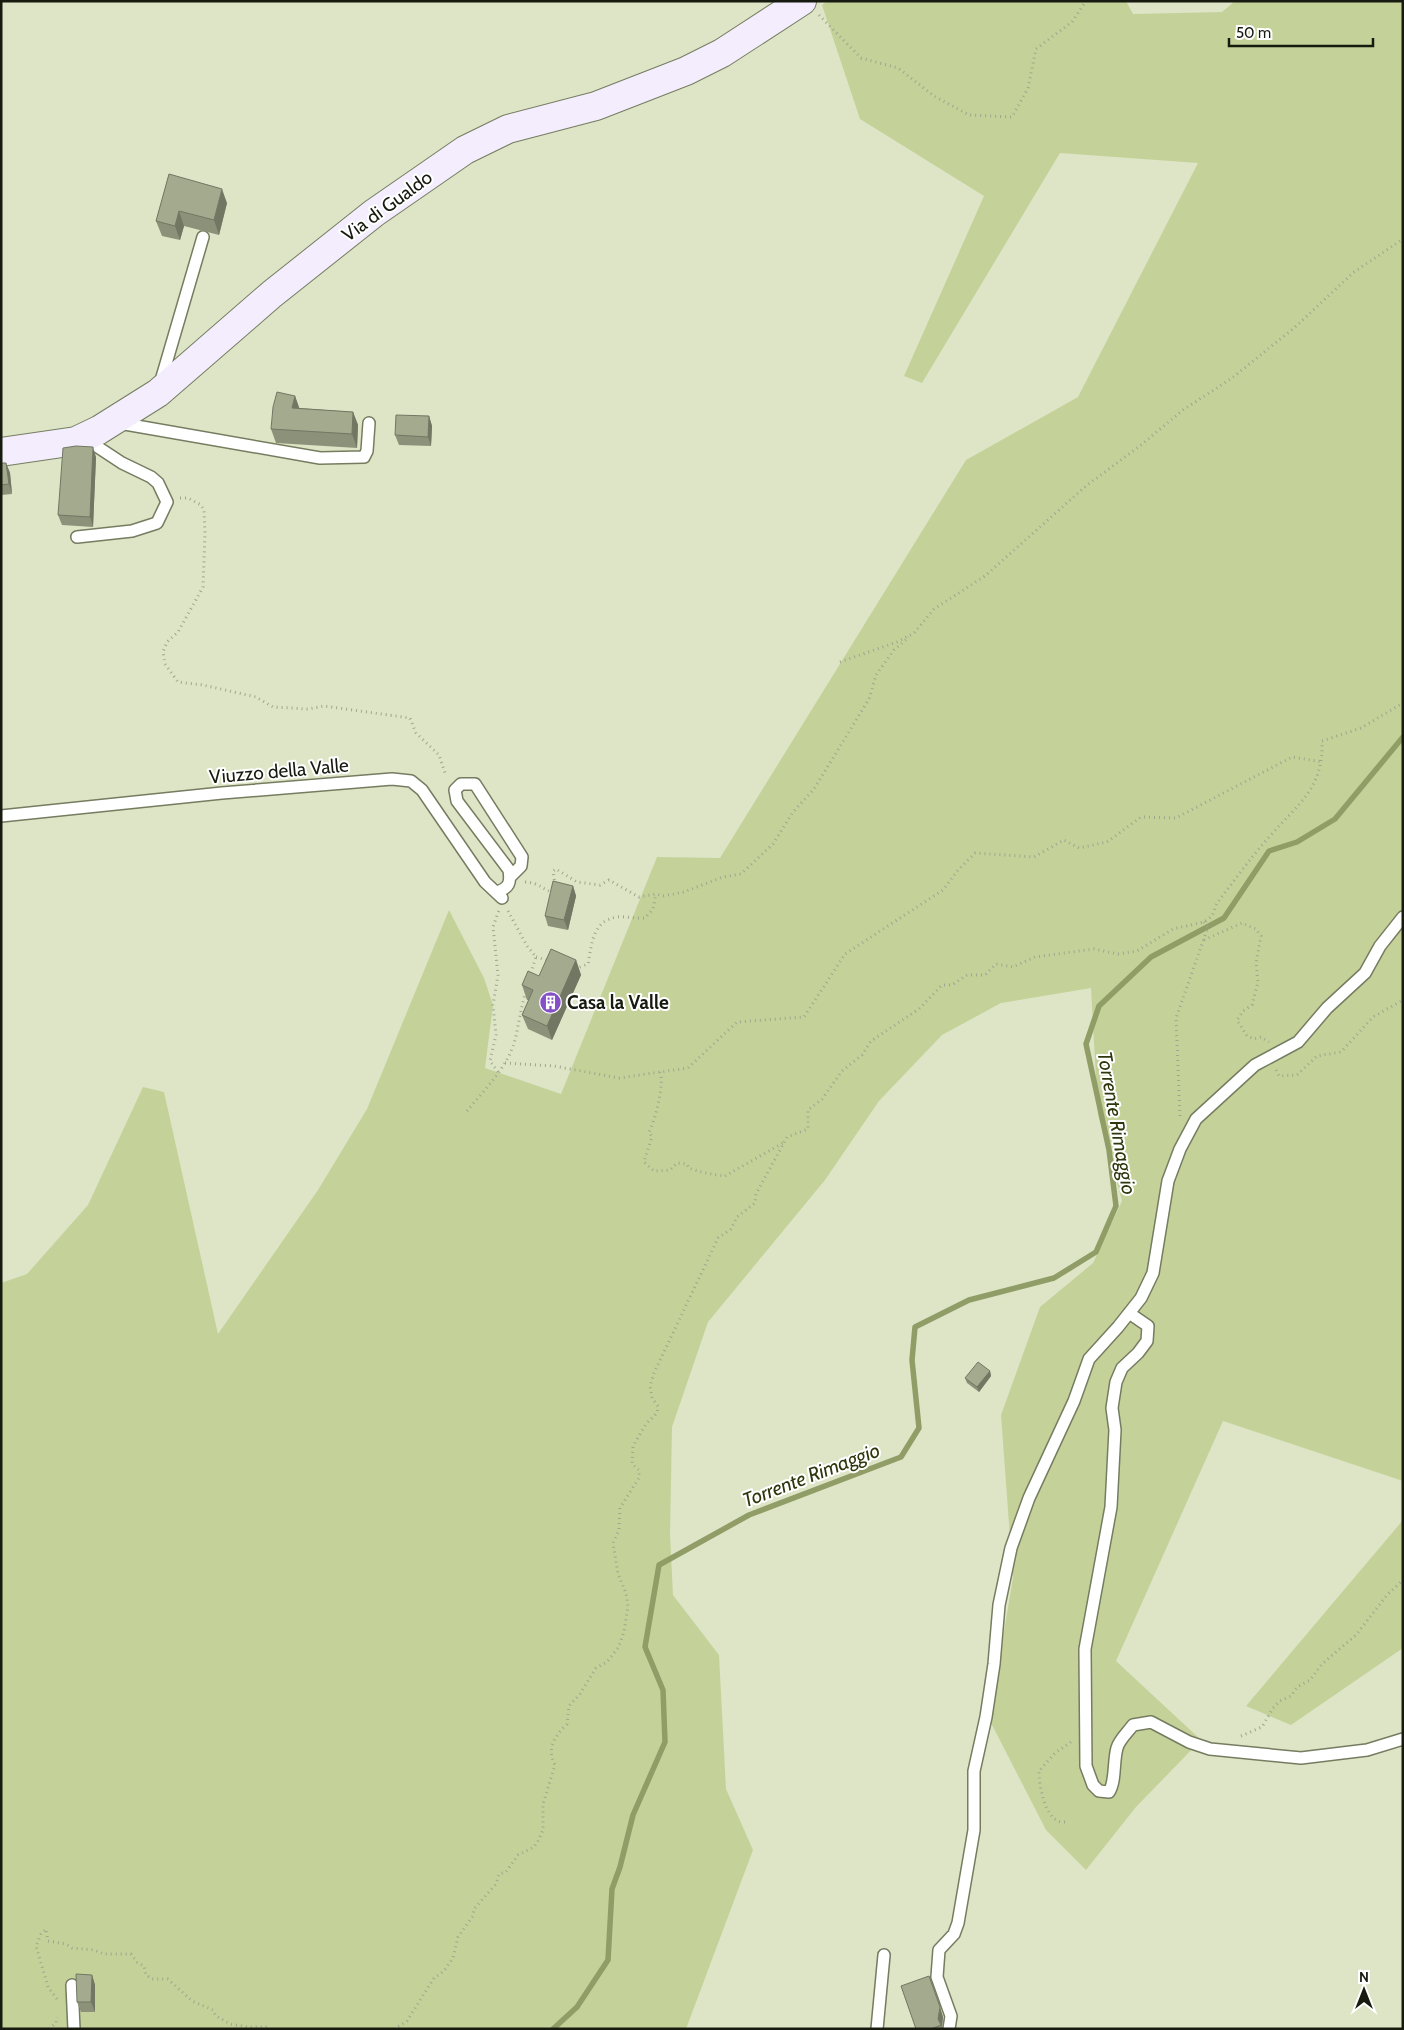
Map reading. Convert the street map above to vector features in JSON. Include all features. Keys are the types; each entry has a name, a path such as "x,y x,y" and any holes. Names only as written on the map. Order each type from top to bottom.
{"street":[{"name":"Via di Gualdo","path":"1,452 76,441 113,422 158,392 272,294 374,213 465,150 508,129 596,106 686,71 809,7"}],"lane":[{"path":"158,392 203,237"},
{"path":"113,422 320,458 364,457 367,451 369,423"},
{"path":"77,537 132,531 157,523 165,510 167,502 158,483 151,476 122,463 83,437"},
{"name":"Viuzzo della Valle","path":"1,816 232,792 392,779 411,781 422,790 486,882 501,898"},
{"path":"501,898 523,862 522,857 475,784 461,784 455,790 457,800 509,870 510,881"},
{"path":"950,2029 951,2016 937,1977 939,1950 954,1934 967,1878 974,1830 974,1771 986,1717 994,1664 999,1605 1011,1548 1029,1498 1074,1401 1089,1359 1141,1298 1153,1273 1168,1181 1185,1139 1196,1119 1255,1065 1298,1042 1327,1008 1364,973 1380,946 1403,916"},
{"path":"1129,1313 1148,1326 1147,1342 1122,1368 1116,1382 1112,1408 1115,1430 1111,1508 1085,1649 1086,1766 1093,1785 1099,1791 1109,1792 1113,1786 1112,1772 1117,1746 1133,1725 1151,1722 1189,1742 1210,1749 1301,1758 1367,1750 1403,1739"},
{"path":"877,2029 884,1955"},
{"path":"72,1985 74,2029"}],"path":[{"path":"809,7 861,58 898,68 934,96 968,115 1012,117 1028,88 1036,49 1072,22 1086,1"},
{"path":"510,881 540,884 547,890 554,892 556,889 552,877 553,871 556,869 577,882 600,885 609,880 638,897 656,894 663,896 684,892 723,877 741,874 773,844 793,812 814,789 869,699 876,675 894,650 914,633 934,608 985,576 1086,486 1141,445 1182,410 1232,378 1294,328 1354,272 1403,239"},
{"path":"165,497 188,498 202,505 204,510 203,587 178,632 167,642 163,652 165,664 178,682 203,684 256,697 273,707 308,709 324,706 410,718 416,733 439,755 446,776"},
{"path":"840,662 897,642 914,633"},
{"path":"394,2029 407,2020 434,1978 444,1972 453,1958 458,1937 474,1916 474,1909 496,1884 499,1874 506,1872 518,1855 534,1846 543,1830 544,1804 555,1765 551,1758 554,1737 567,1724 569,1706 580,1694 596,1668 607,1662 618,1648 624,1632 627,1599 618,1574 613,1543 619,1530 620,1508 639,1478 639,1470 632,1464 633,1446 646,1424 657,1413 658,1406 652,1398 650,1386 654,1373 718,1238 731,1229 737,1218 755,1203 756,1194 787,1137 808,1129 808,1110 822,1099 842,1071 862,1055 871,1040 919,1009 942,985 952,985 967,975 985,975 996,964 1013,967 1035,957 1094,949 1118,954 1137,951 1167,932 1204,922 1212,916 1217,903 1270,836 1309,793 1323,762 1322,741 1361,728 1403,704"},
{"path":"504,1063 554,1066 619,1078 688,1068 737,1022 804,1018 845,954 943,890 958,870 975,853 1034,857 1064,840 1079,848 1107,842 1141,817 1176,818 1292,757 1323,762"},
{"path":"574,969 588,964 592,936 597,928 605,921 616,917 645,918 653,909 656,894"},
{"path":"501,898 526,946 536,957 555,963"},
{"path":"498,1072 490,1061 496,1035 493,1005 498,975 493,927 501,898"},
{"path":"1185,1139 1180,1117 1176,1018 1208,927 1204,922"},
{"path":"1204,940 1242,923 1256,929 1261,936 1256,963 1258,982 1256,994 1252,1005 1243,1011 1237,1020 1246,1036 1254,1039 1261,1037 1269,1042 1265,1049 1278,1076 1297,1076 1317,1056 1341,1052 1373,1017 1403,1000"},
{"path":"529,979 536,957"},
{"path":"467,1111 498,1072 515,1041 517,1023 527,988"},
{"path":"660,1072 662,1079 659,1088 659,1105 648,1132 652,1137 644,1158 644,1162 654,1171 670,1170 673,1165 681,1163 687,1164 689,1168 695,1171 702,1170 725,1176 775,1148 778,1144 784,1143"},
{"path":"1224,1751 1230,1738 1248,1735 1262,1727 1273,1708 1280,1701 1291,1696 1297,1687 1310,1680 1322,1664 1356,1635 1387,1595 1403,1580"},
{"path":"1065,1822 1056,1819 1048,1809 1042,1795 1040,1770 1047,1760 1063,1746 1079,1738 1086,1739"},
{"path":"58,2004 56,1996 48,1986 36,1946 40,1934 46,1929 48,1941 66,1944 72,1948 94,1950 104,1954 131,1954 137,1962 144,1966 146,1975 152,1978 168,1979 192,2001 213,2010 216,2016 230,2024 247,2027 267,2027 270,2029"},
{"path":"49,2029 56,2023 59,2011"}],"green space":[{"path":"827,1 1126,1 1133,14 1222,12 1235,1 1403,1 1403,1481 1223,1421 1116,1661 1201,1740 1136,1807 1086,1870 1046,1830 989,1719 1013,1578 1001,1415 1040,1307 1093,1263 1122,1201 1098,1115 1091,988 1001,1003 942,1035 879,1101 825,1180 708,1322 672,1427 670,1534 673,1595 719,1655 726,1789 753,1850 686,2029 1,2029 1,1283 27,1274 88,1205 143,1087 164,1092 218,1334 318,1190 367,1109 449,910 484,978 493,1005 485,1068 561,1094 657,857 720,858 966,460 1078,397 1198,163 1060,153 922,383 904,376 984,196 860,119 822,5"},
{"path":"1403,1520 1403,1648 1291,1725 1246,1706"}],"building":[{"path":"169,174 222,189 214,220 179,211 175,226 156,221"},
{"path":"277,392 295,396 292,408 353,412 352,434 271,429 273,407"},
{"path":"396,415 429,416 428,437 395,435"},
{"path":"76,446 93,447 90,517 58,515 63,448"},
{"path":"1,463 6,463 9,484 1,485"},
{"path":"553,881 573,886 564,920 545,916"},
{"path":"551,949 576,960 547,1026 522,1015 533,990 522,985 528,971 539,976"},
{"path":"978,1362 990,1371 977,1387 965,1378"},
{"path":"76,1974 92,1975 91,2002 77,2002"},
{"path":"929,1976 940,2007 938,2019 941,2025 931,2029 916,2029 901,1986"}],"waterway":[{"name":"Torrente Rimaggio","path":"553,2029 577,2007 608,1960 612,1889 620,1867 633,1815 665,1742 663,1690 645,1647 659,1565 749,1515 901,1457 919,1428 912,1360 915,1327 969,1300 1054,1278 1096,1252 1116,1206 1109,1150 1086,1044 1099,1006 1151,957 1224,918 1269,851 1297,842 1335,819 1403,737"}],"place":[{"name":"Casa la Valle","path":"551,1002"}]}
